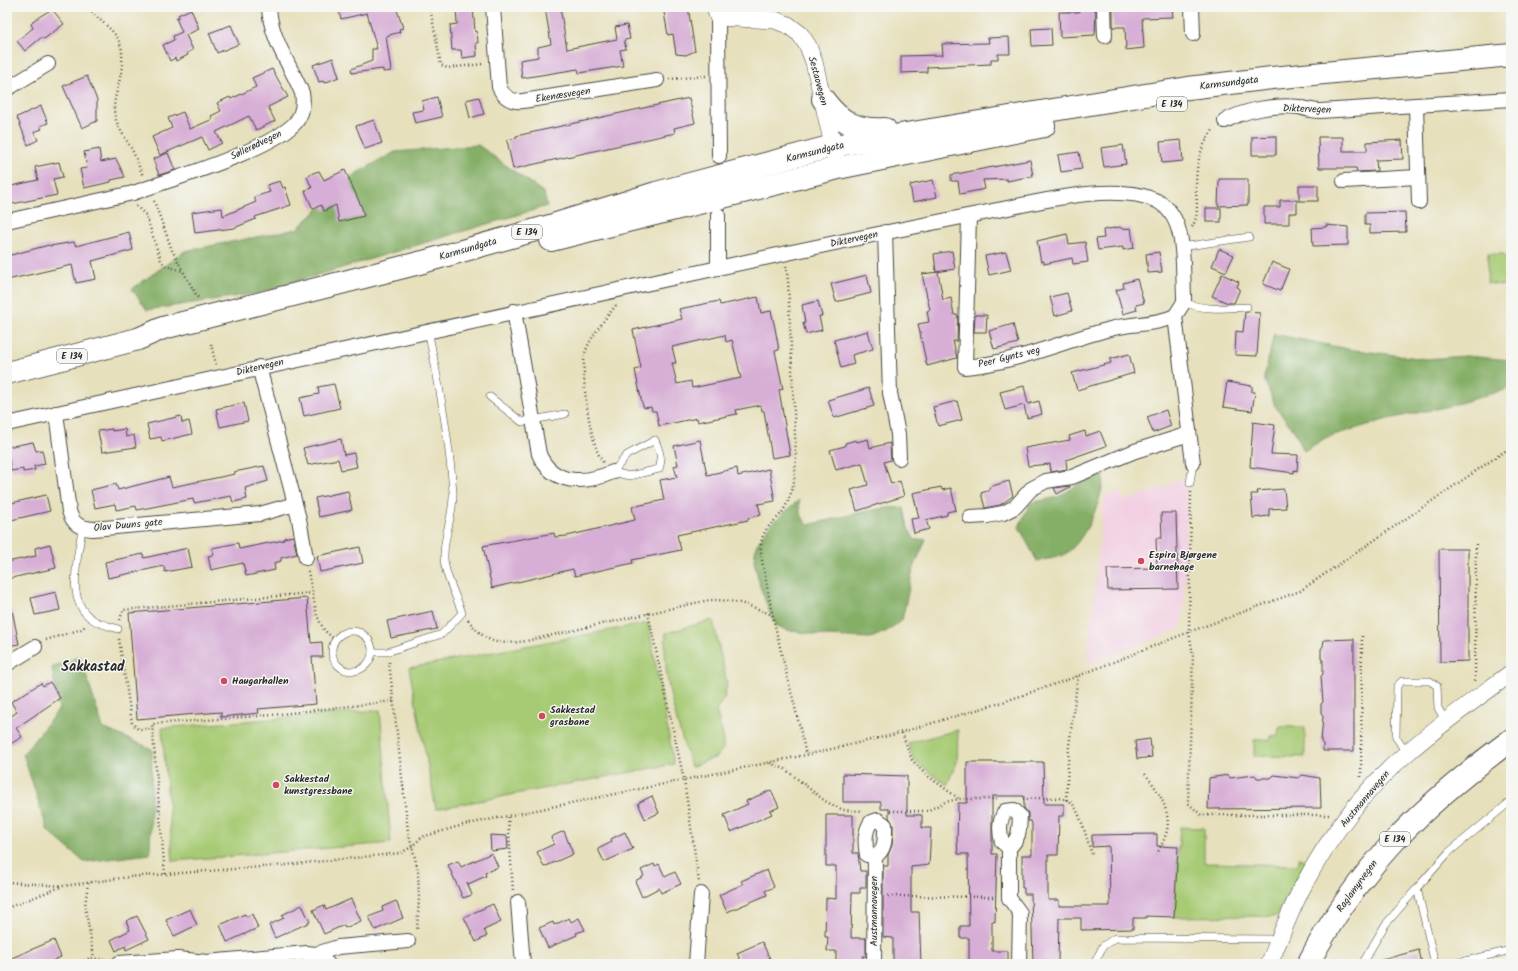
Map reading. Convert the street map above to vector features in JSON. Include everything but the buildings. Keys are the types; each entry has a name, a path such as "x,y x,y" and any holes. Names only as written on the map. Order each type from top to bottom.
{"highway":[{"name":"Karmsundgata","path":"7,373 138,339 163,328 422,262 553,225 656,193 833,146 1203,86 1511,55"},
{"name":"Karmsundgata","path":"138,339 167,338 838,168 1066,122 1190,101 1268,90 1511,67"},
{"name":"E 134","path":"823,99 833,112 840,118 862,128 918,132"},
{"name":"Raglamyrvegen","path":"1308,964 1324,933 1349,894 1381,854 1404,829 1467,772 1511,740"}],"street":[{"name":"Søllerødvegen","path":"128,194 165,182 250,150 284,132 296,123 302,113 304,103 302,93 276,37 269,7"},
{"name":"Ekenæsvegen","path":"493,7 499,87 502,94 516,102 657,80"},
{"path":"1104,7 1105,36"},
{"path":"1192,7 1193,34"},
{"name":"Sestaovegen","path":"719,156 716,12 775,20 788,25 800,34 808,46 814,62 838,168"},
{"path":"7,89 48,64"},
{"name":"Diktervegen","path":"1225,122 1232,117 1257,110 1291,107 1320,111 1511,99"},
{"path":"1416,105 1419,202"},
{"path":"1344,181 1418,177"},
{"name":"Diktervegen","path":"7,424 428,330 885,232 1046,200 1112,192 1146,197 1158,202 1168,209 1175,220 1179,232"},
{"path":"7,221 128,194"},
{"path":"718,215 718,268"},
{"name":"Peer Gynts veg","path":"969,216 965,367 991,364 1116,328 1165,321 1174,316"},
{"path":"885,232 890,393 898,434 899,458"},
{"path":"1179,232 1184,302 1174,316 1193,462"},
{"path":"514,312 539,454 543,464 551,472 570,480 598,477 613,472"},
{"path":"259,367 295,504 306,558"},
{"name":"Olav Duuns gate","path":"56,413 69,511 72,522 82,528 100,528 260,514 295,504"},
{"path":"970,517 1003,513 1015,507 1031,489 1042,482 1072,477 1135,451 1189,434"},
{"path":"7,664 35,647"},
{"name":"Austmannavegen","path":"1269,964 1303,886 1318,860 1347,819 1369,792 1406,754 1446,722 1511,674"},
{"path":"1009,848 1010,898 1020,913 1019,964"},
{"name":"Austmannavegen","path":"874,964 875,857"},
{"path":"696,964 701,894"},
{"path":"518,902 523,964"},
{"path":"119,963 178,959 205,963 307,953 316,954 338,947 408,941"},
{"path":"316,954 328,964"}],"lane":[{"path":"1181,247 1249,237"},
{"path":"1184,302 1205,308 1247,307"},
{"path":"372,652 387,652 442,634 462,613 446,567 444,555 452,517 453,494 446,422 428,330"},
{"path":"490,397 522,422 565,414"},
{"path":"655,440 660,454 661,464 659,469 629,476 613,472 627,455 655,440"},
{"path":"1190,483 1193,462"},
{"path":"82,528 75,588 79,606 92,620 118,629"},
{"path":"349,632 360,633 369,641 372,652 369,663 360,670 349,671 338,666 333,657 333,646 336,641 339,636 349,632"},
{"path":"1406,754 1396,736 1397,686 1402,681 1430,681 1437,686 1438,708 1446,722"},
{"path":"1362,964 1386,925 1449,852 1511,801"},
{"path":"1417,888 1435,964"},
{"path":"1094,964 1103,946 1115,938 1280,939"},
{"path":"1453,964 1511,950"}],"path":[{"path":"86,7 111,30 119,39 123,48 123,61 114,108 115,117 132,149 144,179"},
{"path":"430,7 430,14 442,66 447,68 496,63"},
{"path":"657,80 718,76"},
{"path":"1179,232 1187,230 1196,221 1196,180 1199,158 1203,145 1210,134 1218,126 1225,122"},
{"path":"128,194 146,215 160,261 166,266 183,271"},
{"path":"154,199 172,250 202,306"},
{"path":"784,254 788,280 796,457 792,494 783,511 768,525 763,534 761,546 772,615 796,708 806,755"},
{"path":"613,472 601,460 596,447 587,405 583,369 586,352 592,337 618,302 623,288"},
{"path":"211,344 219,376"},
{"path":"7,882 63,886 129,877 401,853 411,847 422,837 463,825 806,755 902,733 1000,703 1078,676 1189,632 1300,591 1511,447"},
{"path":"1190,483 1189,632 1193,655 1188,803 1201,815 1331,816 1347,819"},
{"path":"1476,544 1474,676 1479,697"},
{"path":"306,558 311,593 317,616 324,630 336,641"},
{"path":"152,729 138,730 132,723 118,629 123,610 311,593"},
{"path":"462,613 475,629 491,641 506,643 526,641 709,600 730,600 748,604 772,615"},
{"path":"648,613 684,780 701,894"},
{"path":"35,647 50,638 82,629 92,620"},
{"path":"1362,634 1360,768 1361,780 1369,792"},
{"path":"387,652 411,847 418,870 419,911 416,934 408,941"},
{"path":"1066,800 1069,746 1078,676"},
{"path":"165,874 152,724 272,715 394,701"},
{"path":"902,733 912,760 925,774 959,799"},
{"path":"770,762 785,770 825,801 843,810 868,811"},
{"path":"1145,774 1158,792 1167,814 1167,833 1157,854"},
{"path":"888,811 927,811 945,802 959,799 998,799"},
{"path":"1022,799 1066,800 1071,802 1077,810 1092,854"},
{"path":"508,817 513,891 518,902"},
{"path":"77,964 94,958 85,906 88,883"},
{"path":"7,908 63,886"},
{"path":"874,896 1010,898"}],"shaded area":[{"name":"Espira Bjørgene barnehage","path":"1176,480 1184,480 1187,496 1184,617 1180,629 1087,665 1104,496 1122,492 1124,501 1167,486"}],"green space":[{"path":"478,145 544,193 547,206 258,293 147,310 132,289 185,251 297,229 357,173 395,152"},
{"path":"1488,254 1504,254 1508,267 1508,286 1487,283"},
{"path":"1274,334 1348,349 1426,359 1466,356 1511,360 1511,388 1450,406 1388,419 1327,437 1304,451 1295,432 1275,406 1264,378"},
{"path":"1104,474 1101,494 1093,516 1081,537 1064,555 1037,561 1019,527 1030,503 1058,497 1081,483"},
{"path":"799,500 800,513 807,525 869,511 904,508 908,528 915,540 926,539 913,570 902,620 887,631 871,638 826,636 786,630 776,625 760,586 754,561 756,546 770,525"},
{"path":"1508,520 1511,520 1511,559 1507,559"},
{"path":"713,620 727,684 724,698 716,710 723,736 723,749 716,757 691,767 676,718 668,684 665,650 666,633"},
{"name":"Sakkestad grasbane","path":"648,623 674,764 436,809 409,668"},
{"path":"80,656 103,728 152,749 150,854 84,862 48,831 23,754 59,709 52,668"},
{"name":"Sakkestad kunstgressbane","path":"380,710 391,843 173,861 162,728"},
{"path":"1279,727 1305,727 1305,757 1254,756 1254,740 1270,739 1270,736 1278,735"},
{"path":"958,730 957,762 947,785 914,761 908,743"},
{"path":"1180,827 1204,828 1204,863 1298,865 1299,858 1305,860 1306,864 1276,916 1173,917"}],"place":[{"name":"Espira Bjørgene barnehage","path":"1141,561"},
{"name":"Haugarhallen","path":"224,681"},
{"name":"Sakkestad grasbane","path":"542,716"},
{"name":"Sakkestad kunstgressbane","path":"276,785"}],"district":[{"name":"Sakkastad","path":"93,667"}]}
